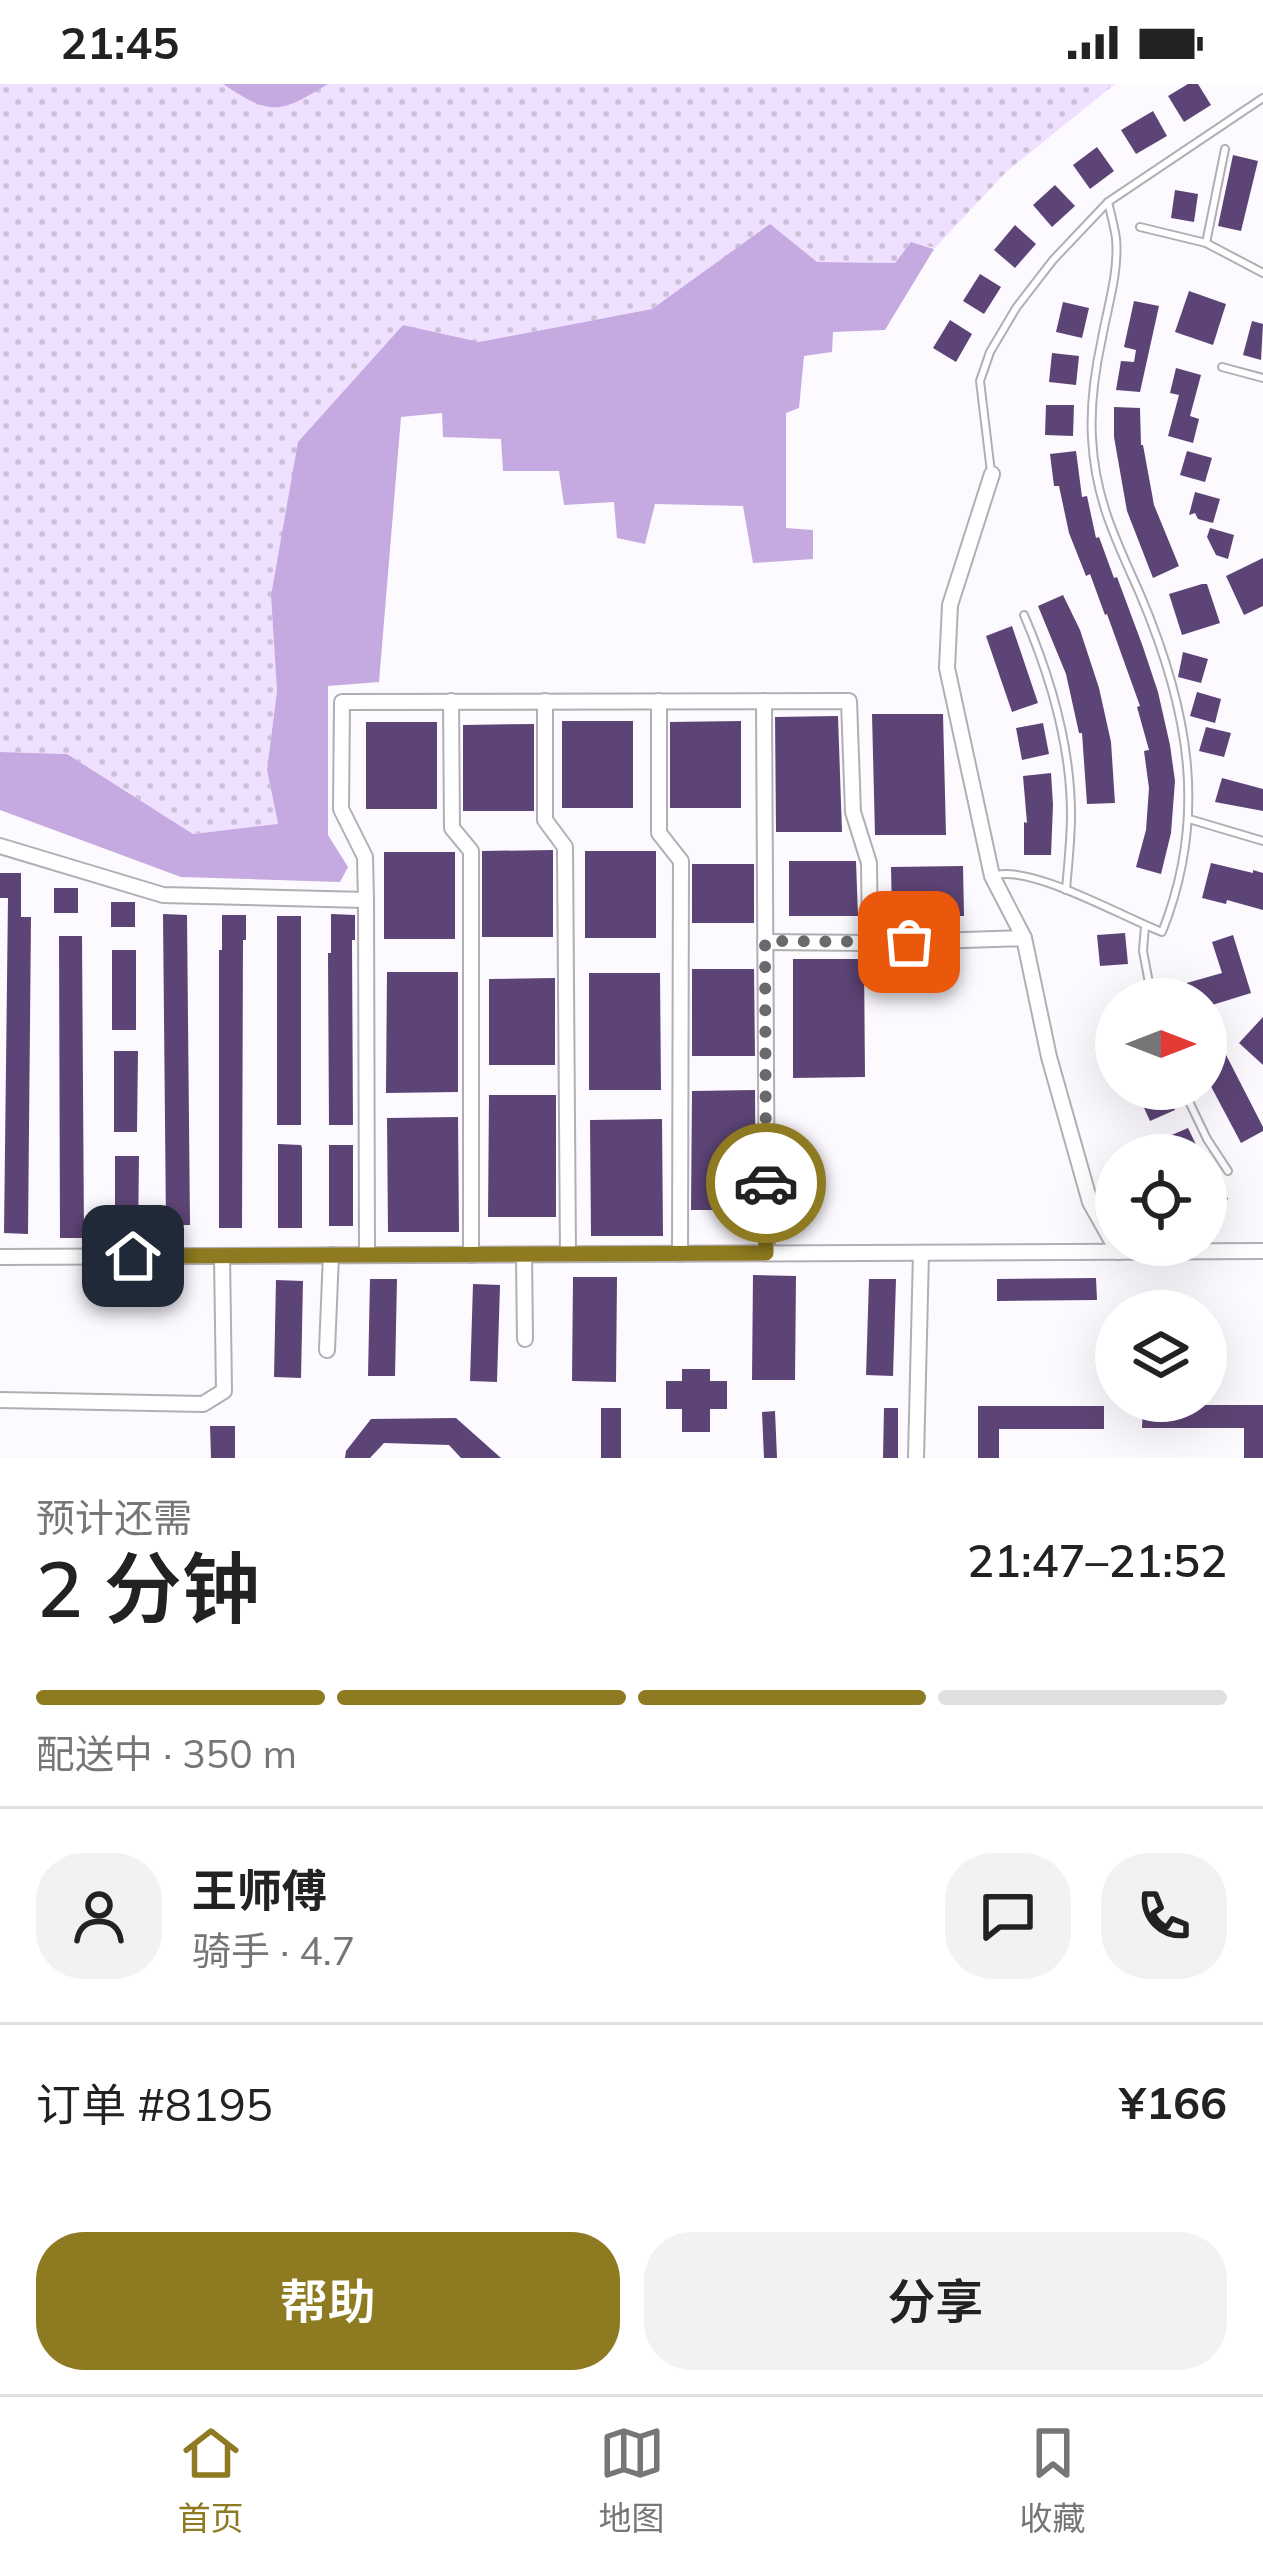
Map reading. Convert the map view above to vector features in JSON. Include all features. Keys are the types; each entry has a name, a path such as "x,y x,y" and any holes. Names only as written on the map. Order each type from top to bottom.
{"street":[{"path":"992,474 950,605 947,668 992,876 1024,938 1049,1057 1095,1211"},
{"path":"367,1255 366,900 364,856 341,809 342,702 849,700 853,812 869,862 870,943"},
{"path":"451,701 452,828 471,851 471,1255"},
{"path":"544,701 545,820 565,847 568,1254"},
{"path":"659,701 659,833 681,861 680,1254"},
{"path":"764,701 766,1253"},
{"path":"0,846 164,895 366,900"},
{"path":"765,941 1024,938"},
{"path":"1227,1251 1263,1251"},
{"path":"0,1257 1095,1252"},
{"path":"916,1458 920,1253"},
{"path":"524,1255 525,1339"},
{"path":"0,1400 203,1404 224,1391 222,1256"},
{"path":"327,1350 331,1256"}],"lane":[{"path":"992,474 980,380 1016,308 1108,202 1263,98"},
{"path":"1206,243 1225,149"},
{"path":"992,876 1013,872 1162,932 1173,905 1189,819 1189,766 1181,716 1167,665 1105,514 1096,473 1091,402 1114,286 1116,240 1108,202"},
{"path":"1140,227 1206,243 1263,273"},
{"path":"1222,368 1263,378"},
{"path":"1024,615 1053,692 1063,735 1071,815 1066,890"},
{"path":"1189,819 1263,841"},
{"path":"1145,926 1148,978"},
{"path":"1193,1110 1228,1171"}],"shaded area":[{"path":"0,84 1115,84 1007,171 935,248 911,242 895,263 817,262 770,225 652,309 478,342 402,325 271,596 277,691 267,770 278,825 193,834 67,754 0,752"},
{"path":"223,84 328,84 276,107 253,102"},
{"path":"770,224 817,262 895,263 911,242 934,249 885,330 833,332 832,352 804,356 799,408 786,413 786,528 813,530 813,559 753,563 743,506 655,504 645,544 617,538 614,502 564,505 559,471 503,471 501,439 443,437 442,413 401,417 379,682 328,686 328,835 348,867 340,882 181,877 0,810 0,752 67,754 193,834 278,824 267,770 277,691 271,596 298,442 403,325 479,342 652,309"}],"building":[{"path":"1188,84 1198,84 1211,105 1184,122 1168,96"},
{"path":"1153,111 1167,136 1136,154 1121,130"},
{"path":"1097,147 1114,171 1090,189 1073,165"},
{"path":"1233,155 1258,161 1241,231 1218,226"},
{"path":"1055,185 1075,206 1052,227 1033,205"},
{"path":"1175,190 1198,194 1194,222 1171,218"},
{"path":"1015,225 1036,244 1015,268 994,250"},
{"path":"980,274 1001,287 984,314 963,301"},
{"path":"1189,291 1226,304 1213,345 1175,332"},
{"path":"1134,301 1159,306 1140,392 1116,390 1121,361 1134,362 1136,350 1124,347"},
{"path":"1063,302 1089,308 1082,338 1056,332"},
{"path":"950,320 972,334 956,362 933,348"},
{"path":"1252,321 1263,324 1261,360 1243,355"},
{"path":"1052,353 1079,356 1076,385 1049,382"},
{"path":"1176,368 1201,375 1190,416 1199,419 1193,443 1168,436 1179,395 1170,393"},
{"path":"1046,405 1074,405 1073,436 1045,435"},
{"path":"1114,407 1140,408 1141,445 1154,505 1179,566 1153,578 1127,511 1114,437"},
{"path":"1076,451 1082,497 1087,496 1096,538 1117,577 1143,647 1170,745 1175,781 1171,833 1161,874 1136,867 1146,830 1149,788 1144,751 1149,750 1140,706 1107,614 1069,533 1059,486 1054,486 1050,454"},
{"path":"1187,451 1212,458 1205,482 1180,475"},
{"path":"1195,492 1220,499 1213,523 1198,519 1195,513 1189,515"},
{"path":"1210,528 1234,535 1228,559 1216,555 1207,537"},
{"path":"1263,558 1263,606 1244,615 1226,576"},
{"path":"1207,584 1220,623 1182,635 1169,594"},
{"path":"1063,595 1099,688 1111,742 1115,803 1087,804 1082,733 1066,674 1038,606"},
{"path":"1012,626 1038,703 1012,712 986,636"},
{"path":"1183,652 1208,659 1201,683 1178,677"},
{"path":"1197,692 1221,699 1215,723 1190,716"},
{"path":"872,714 943,714 946,835 875,835"},
{"path":"838,716 842,832 776,832 775,717"},
{"path":"562,721 633,721 633,808 562,808"},
{"path":"741,721 741,808 670,808 670,722"},
{"path":"366,722 437,722 437,809 366,809"},
{"path":"1043,723 1049,754 1022,760 1016,728"},
{"path":"534,724 534,811 463,811 463,725"},
{"path":"1206,727 1231,733 1224,757 1199,751"},
{"path":"1051,773 1051,855 1024,855 1023,776"},
{"path":"1222,778 1263,789 1263,811 1215,802"},
{"path":"553,850 553,937 482,937 482,851"},
{"path":"585,851 656,851 656,938 585,938"},
{"path":"384,852 455,852 455,939 384,939"},
{"path":"789,861 856,861 858,916 789,916"},
{"path":"1211,863 1263,873 1263,910 1202,898"},
{"path":"692,864 754,864 754,923 692,923"},
{"path":"963,866 964,916 892,916 891,867"},
{"path":"0,873 21,873 21,917 31,917 28,1234 4,1233 8,898 0,898"},
{"path":"54,888 78,888 78,913 54,913"},
{"path":"111,902 135,902 135,927 111,927"},
{"path":"163,914 187,915 190,1225 166,1225"},
{"path":"331,914 355,915 353,1125 329,1125"},
{"path":"222,915 246,915 242,1228 219,1228"},
{"path":"277,916 301,916 301,1125 277,1125"},
{"path":"1125,933 1128,964 1100,966 1097,935"},
{"path":"1233,935 1251,993 1227,1000 1227,978 1204,978 1222,973 1212,942"},
{"path":"59,936 82,936 84,1238 60,1238"},
{"path":"112,950 136,950 136,1030 112,1030"},
{"path":"793,959 864,959 865,1077 793,1078"},
{"path":"692,969 754,969 755,1056 692,1056"},
{"path":"387,972 458,972 458,1092 386,1093"},
{"path":"589,973 660,973 661,1090 589,1090"},
{"path":"555,978 555,1065 489,1065 489,979"},
{"path":"1263,1017 1263,1065 1239,1043"},
{"path":"114,1051 138,1051 137,1132 114,1132"},
{"path":"1227,1057 1263,1127 1241,1143 1224,1110"},
{"path":"755,1090 756,1210 691,1210 692,1091"},
{"path":"489,1095 556,1095 556,1217 488,1217"},
{"path":"1145,1110 1175,1110 1150,1121"},
{"path":"458,1117 459,1232 388,1232 387,1118"},
{"path":"662,1119 663,1236 591,1236 590,1120"},
{"path":"278,1144 302,1148 302,1228 278,1228"},
{"path":"329,1145 353,1145 353,1226 329,1226"},
{"path":"115,1156 139,1156 138,1237 115,1237"},
{"path":"753,1275 796,1276 795,1380 752,1380"},
{"path":"573,1277 617,1277 616,1382 572,1381"},
{"path":"1096,1278 1095,1300 997,1301 997,1279"},
{"path":"370,1279 397,1279 395,1376 368,1376"},
{"path":"869,1279 896,1279 893,1376 866,1375"},
{"path":"276,1280 303,1281 301,1378 274,1377"},
{"path":"473,1284 500,1285 497,1382 470,1381"},
{"path":"682,1369 710,1369 710,1381 727,1381 727,1409 710,1409 710,1432 682,1432 682,1409 666,1409 666,1381 682,1381"},
{"path":"1227,1405 1263,1405 1263,1458 1244,1458 1244,1428 1142,1428 1142,1422 1227,1422"},
{"path":"978,1406 1095,1406 1095,1422 1104,1422 1104,1429 999,1429 999,1458 978,1458"},
{"path":"601,1408 621,1408 621,1458 601,1458"},
{"path":"884,1408 898,1408 898,1458 883,1458"},
{"path":"775,1411 777,1458 764,1458 762,1412"},
{"path":"456,1418 501,1458 461,1458 449,1445 384,1443 370,1458 345,1458 371,1419"},
{"path":"210,1426 235,1426 235,1458 211,1458"}],"way so far":[{"path":"766,1183 765,941 909,942"}],"route":[{"path":"133,1256 766,1253 766,1183"}]}
